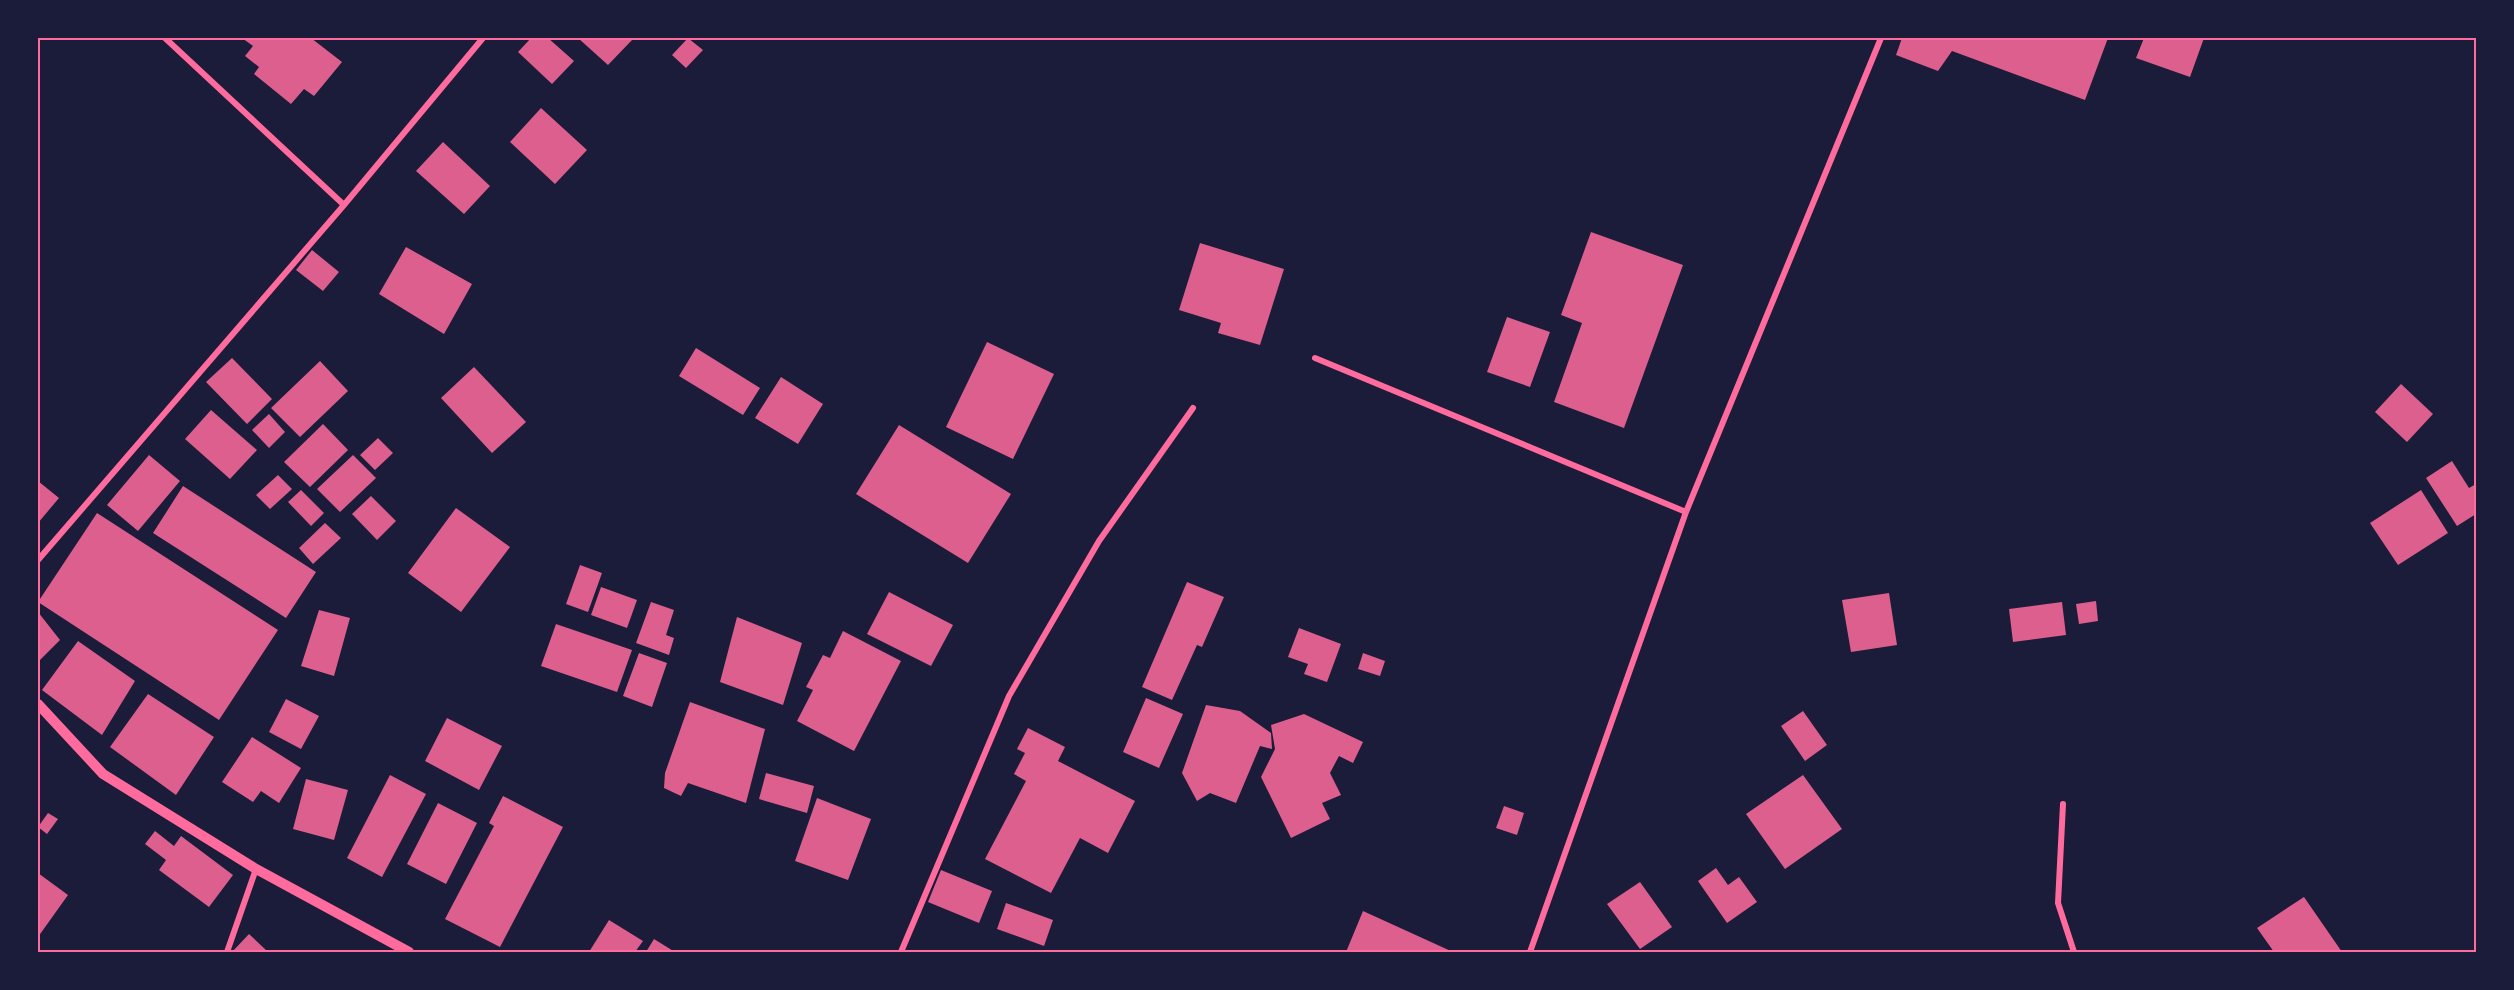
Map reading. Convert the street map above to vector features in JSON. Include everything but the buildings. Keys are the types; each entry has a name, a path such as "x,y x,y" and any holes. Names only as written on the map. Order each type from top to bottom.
{"street":[{"path":"165,38 344,205"},
{"path":"38,560 344,205 483,38"},
{"path":"1530,952 1686,512 1881,38"},
{"path":"1315,358 1686,512"},
{"path":"901,952 1009,696 1099,541 1193,408"},
{"path":"38,704 103,774 256,869 408,952"},
{"path":"2063,804 2058,903 2074,952"},
{"path":"227,952 256,869"}]}
